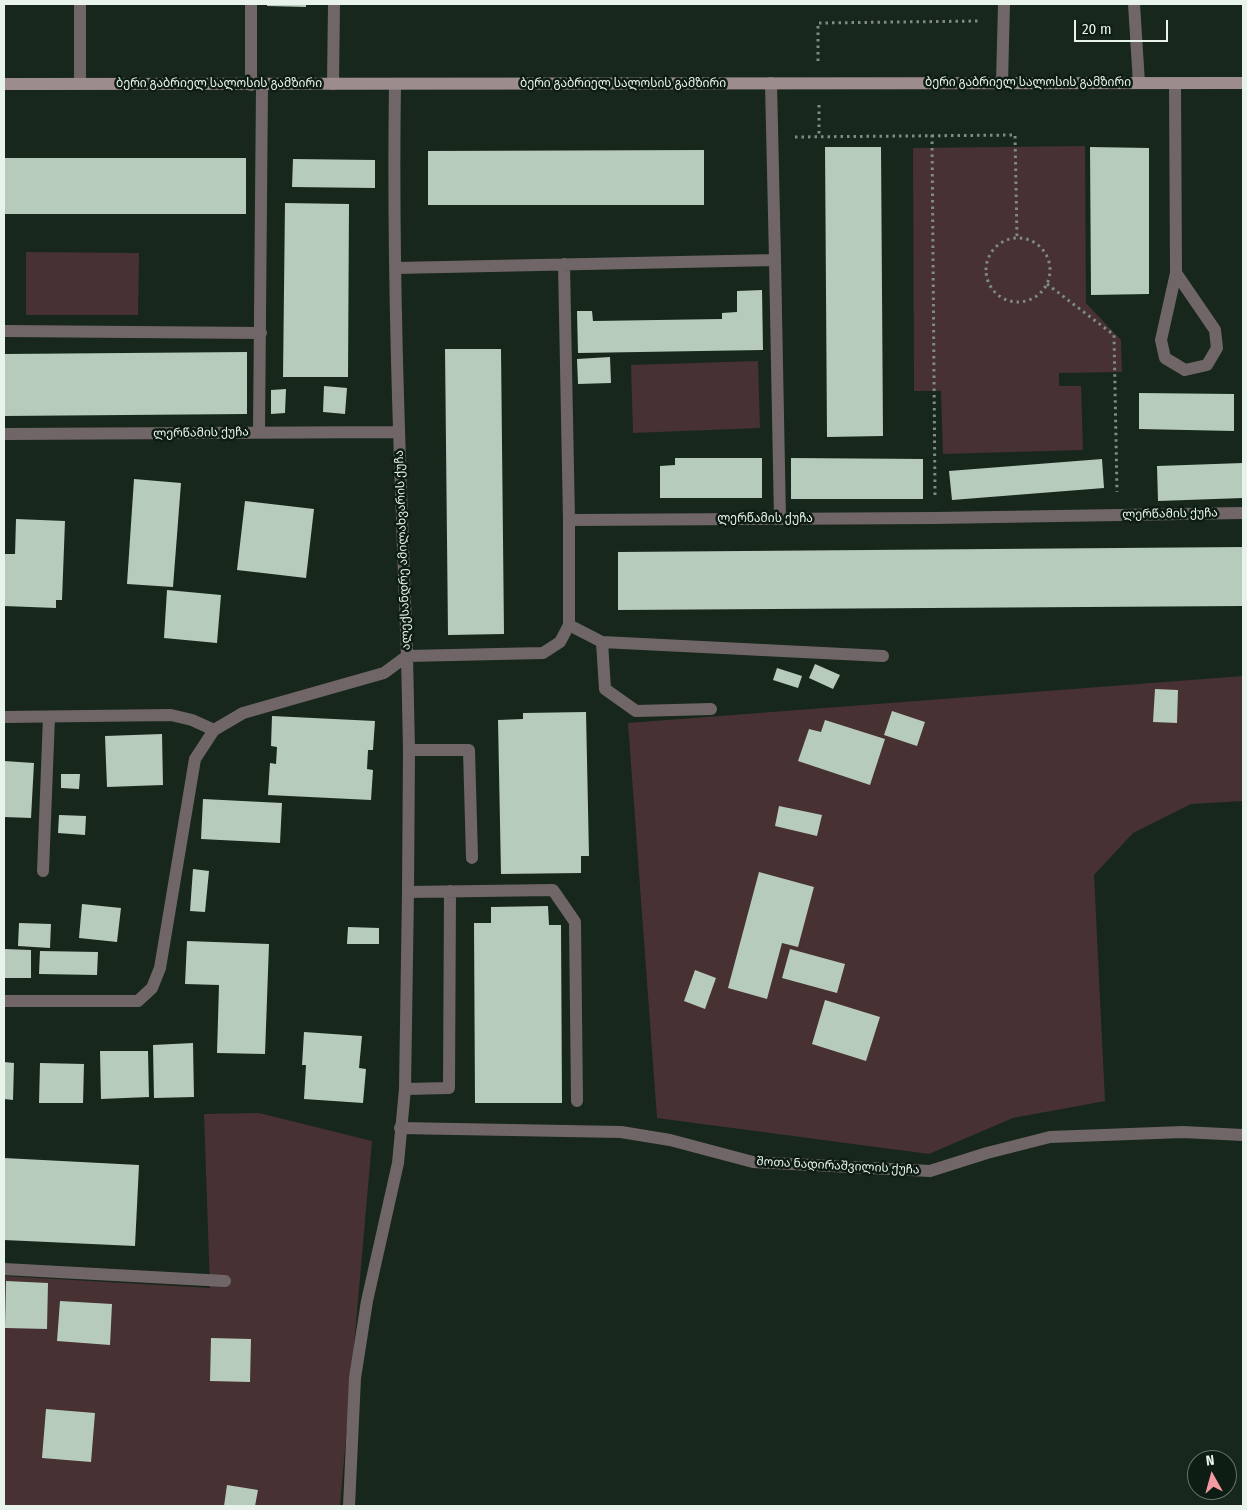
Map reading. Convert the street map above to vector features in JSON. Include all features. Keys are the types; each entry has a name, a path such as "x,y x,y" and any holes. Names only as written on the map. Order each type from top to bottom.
{"main road":[{"name":"ბერი გაბრიელ სალოსის გამზირი","path":"4,84 1243,83"}],"street":[{"path":"80,4 80,84"},
{"path":"251,4 256,85 261,333 259,432"},
{"path":"333,84 334,4"},
{"path":"1002,83 1004,4"},
{"path":"1134,4 1139,84"},
{"path":"771,83 780,519"},
{"path":"1176,83 1176,273 1161,340 1165,358 1184,370 1207,365 1218,348 1215,330 1176,273"},
{"name":"ალექსანდრე ამილახვარის ქუჩა","path":"4,1001 138,1001 152,988 160,968 195,759 214,730 243,712 384,673 407,656 399,432 395,84"},
{"path":"396,268 775,260"},
{"path":"349,1506 355,1378 367,1302 398,1163 405,1090 409,750 407,656 543,653 560,642 569,626 564,264"},
{"path":"4,331 261,333"},
{"name":"ლერწამის ქუჩა","path":"4,434 399,432"},
{"name":"ლერწამის ქუჩა","path":"569,520 935,518 1243,513"},
{"path":"569,626 602,642 883,656"},
{"path":"602,642 606,689 636,711 710,709"},
{"path":"4,717 171,715 192,720 214,730"},
{"path":"43,871 49,716"},
{"path":"409,750 469,750 472,858"},
{"path":"408,892 553,890 575,922 577,1101"},
{"path":"405,1090 449,1088 450,891"},
{"name":"შოთა ნადირაშვილის ქუჩა","path":"400,1128 621,1132 670,1140 753,1162 930,1171 987,1153 1050,1137 1183,1132 1243,1135"},
{"path":"4,1269 225,1281"}],"path":[{"path":"819,136 818,23 1004,21"},
{"path":"772,137 1015,135 1017,237"},
{"path":"932,136 935,518"},
{"path":"1017,237 1028,239 1038,244 1050,263 1048,284 1040,295 1029,301 1017,303 1004,300 994,293 987,283 985,270 987,258 994,247 1004,240 1017,237"},
{"path":"1048,284 1114,335 1117,515"}],"shaded area":[{"path":"1085,146 1086,303 1121,340 1122,372 1059,373 1059,386 1081,386 1083,450 943,454 941,391 914,391 913,148"},
{"path":"26,252 139,253 138,315 26,315"},
{"path":"758,361 760,428 633,433 631,365"},
{"path":"1243,676 1243,801 1191,804 1133,833 1094,875 1105,1101 1013,1118 929,1154 657,1118 628,723"},
{"path":"259,1113 372,1141 340,1506 4,1506 4,1276 210,1288 204,1114"}],"building":[{"path":"267,4 306,4 306,7 267,6"},
{"path":"825,147 881,147 883,436 827,437"},
{"path":"1090,147 1149,148 1149,294 1091,295"},
{"path":"704,150 704,205 428,205 428,151"},
{"path":"4,158 246,158 246,214 4,214"},
{"path":"293,159 375,160 375,188 292,187"},
{"path":"285,203 349,204 348,377 283,377"},
{"path":"762,290 763,350 578,353 577,311 592,311 593,321 722,319 722,313 737,312 737,291"},
{"path":"445,349 501,349 504,634 448,635"},
{"path":"247,352 247,414 4,416 4,354"},
{"path":"610,357 611,383 578,384 577,359"},
{"path":"324,386 347,388 345,414 323,412"},
{"path":"286,389 285,413 271,414 271,390"},
{"path":"1139,393 1234,394 1234,431 1139,429"},
{"path":"675,458 762,458 762,498 660,498 660,466 675,465"},
{"path":"791,458 923,459 923,499 791,499"},
{"path":"1102,459 1104,488 952,500 949,471"},
{"path":"1243,463 1243,498 1158,501 1157,466"},
{"path":"134,479 181,483 173,587 127,584"},
{"path":"245,501 314,509 306,578 237,570"},
{"path":"16,519 65,521 62,600 56,600 56,608 4,606 4,554 15,554"},
{"path":"1243,547 1243,606 618,610 618,552"},
{"path":"167,590 221,595 217,643 164,638"},
{"path":"815,664 840,675 833,689 809,678"},
{"path":"777,668 802,676 798,688 773,680"},
{"path":"1155,689 1178,690 1177,723 1153,722"},
{"path":"892,711 925,722 917,746 884,735"},
{"path":"586,712 589,856 581,856 581,873 501,874 498,720 523,719 523,713"},
{"path":"272,716 375,721 373,750 368,750 367,769 373,770 371,800 268,795 270,763 276,764 277,747 271,746"},
{"path":"825,720 885,739 870,785 798,761 809,729 821,732"},
{"path":"162,734 163,785 107,787 105,736"},
{"path":"4,761 34,763 31,818 4,817"},
{"path":"61,774 80,774 79,789 61,788"},
{"path":"203,799 282,803 280,843 201,839"},
{"path":"779,806 822,815 817,836 775,826"},
{"path":"59,815 86,816 85,835 58,833"},
{"path":"193,869 209,871 205,912 190,911"},
{"path":"759,872 814,887 798,947 782,943 767,999 728,988"},
{"path":"82,904 121,908 117,942 79,938"},
{"path":"548,906 549,925 561,925 562,1103 475,1103 474,923 491,923 491,907"},
{"path":"19,923 51,924 50,948 18,946"},
{"path":"348,927 379,928 379,944 347,944"},
{"path":"187,941 269,944 265,1054 217,1053 219,985 185,984"},
{"path":"4,949 31,950 31,978 4,978"},
{"path":"790,949 845,964 837,993 782,978"},
{"path":"40,951 98,952 97,975 39,974"},
{"path":"695,970 716,978 705,1009 684,1001"},
{"path":"825,1000 880,1017 866,1061 812,1044"},
{"path":"304,1032 362,1036 359,1068 366,1069 363,1103 304,1099 306,1065 302,1065"},
{"path":"193,1043 194,1097 154,1098 153,1045"},
{"path":"100,1051 148,1051 149,1097 101,1099"},
{"path":"4,1062 14,1063 13,1100 4,1099"},
{"path":"40,1063 84,1064 83,1103 39,1103"},
{"path":"4,1158 139,1165 135,1246 4,1240"},
{"path":"6,1281 48,1283 47,1329 5,1328"},
{"path":"60,1301 112,1304 110,1345 57,1341"},
{"path":"211,1338 251,1339 250,1382 210,1381"},
{"path":"46,1409 95,1413 91,1462 42,1458"},
{"path":"227,1485 258,1490 255,1506 224,1506"}]}
